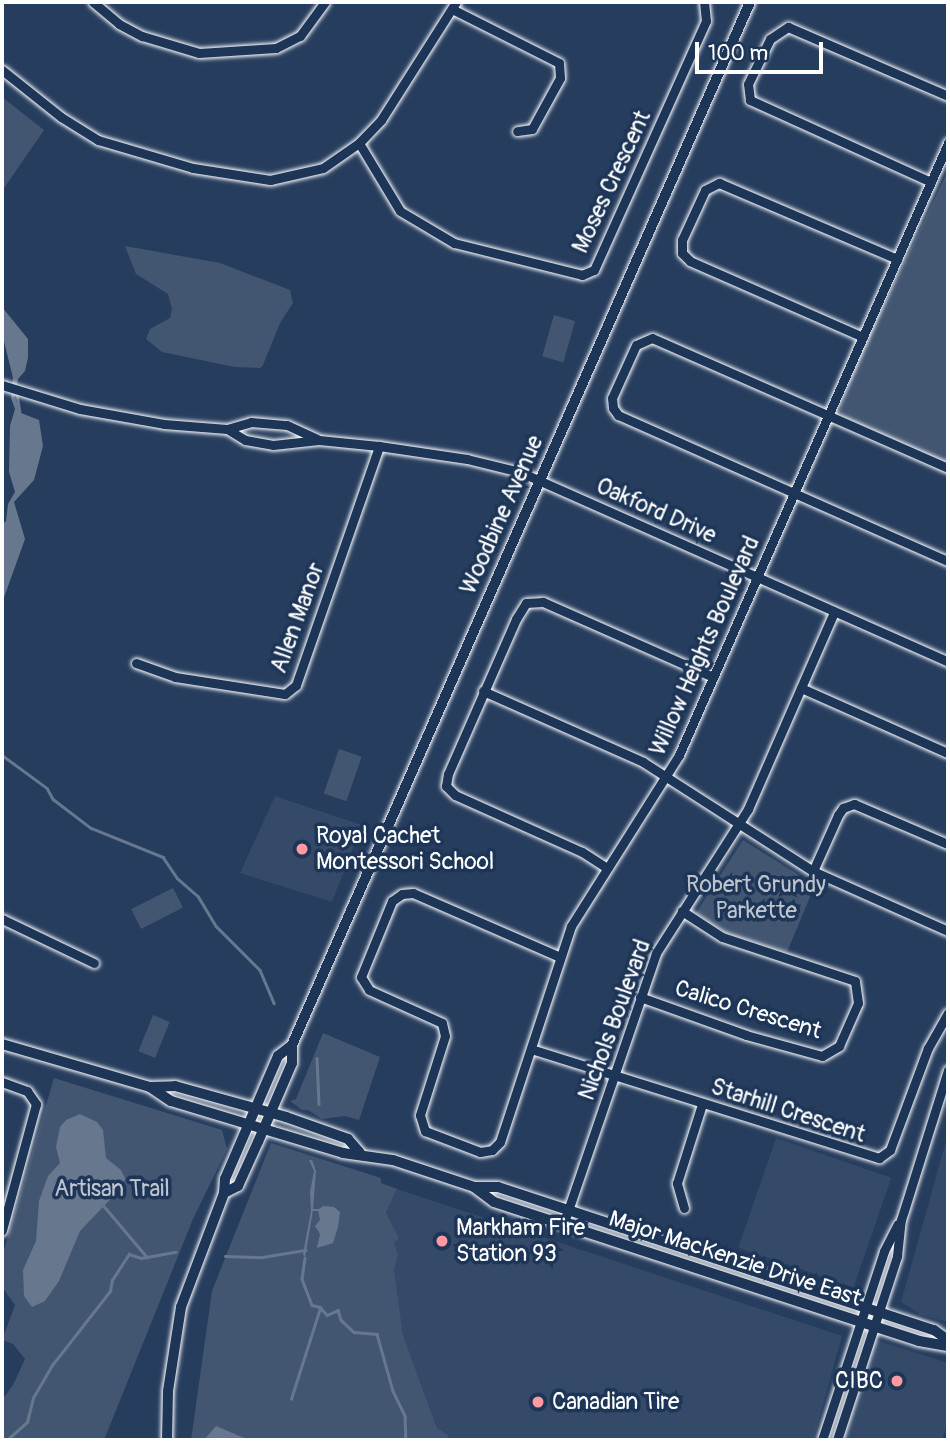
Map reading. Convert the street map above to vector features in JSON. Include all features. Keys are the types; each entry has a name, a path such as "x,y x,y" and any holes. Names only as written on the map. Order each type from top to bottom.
{"main road":[{"name":"Woodbine Avenue","path":"224,1193 238,1186 264,1128 292,1063 292,1045 750,2"},
{"name":"Major MacKenzie Drive East","path":"2,1044 150,1087 171,1101 343,1153 360,1153 393,1160 474,1187 498,1187 933,1330 948,1340"},
{"name":"Woodbine Avenue","path":"167,1440 171,1364 181,1307 224,1193 225,1179 278,1056 292,1045"},
{"name":"Major MacKenzie Drive East","path":"150,1087 175,1086 270,1112 348,1139 360,1153"},
{"name":"Major MacKenzie Drive East","path":"474,1187 494,1202 919,1341 948,1346"}],"street":[{"path":"93,2 119,23 142,36 199,53 276,48 300,36 325,2"},
{"name":"Moses Crescent","path":"359,144 400,211 454,243 582,275 594,270 706,21 704,2"},
{"path":"2,70 61,117 98,140 193,168 270,180 323,168 359,144 380,120 454,6 559,63 560,78 532,129 517,131"},
{"path":"931,182 750,100 748,84 770,38 788,27 948,96"},
{"name":"Willow Heights Boulevard","path":"559,957 407,893 391,901 362,969 363,982 369,990 437,1018 444,1030 444,1043 420,1115 421,1126 430,1135 486,1152 500,1142 571,926 667,776 795,493 948,143"},
{"path":"863,337 690,261 682,253 682,240 705,190 719,183 897,259"},
{"path":"948,468 652,338 636,345 612,398 613,408 618,415 948,561"},
{"path":"2,385 80,409 164,424 227,429 251,422 287,425 319,440"},
{"path":"227,429 245,440 273,444 319,440"},
{"name":"Oakford Drive","path":"319,440 467,458 541,480 948,662"},
{"name":"Allen Manor","path":"136,663 175,677 285,694 296,685 379,446"},
{"path":"607,868 571,846 455,795 446,786 448,774 516,619 526,603 533,601 551,605 713,677"},
{"name":"Nichols Boulevard","path":"564,1225 656,953 739,823 834,612"},
{"path":"801,688 948,753"},
{"path":"484,691 632,757 667,776 813,871 948,931"},
{"path":"813,871 838,815 843,808 854,804 948,844"},
{"name":"Calico Crescent","path":"640,997 706,1017 746,1035 822,1056 839,1045 858,1003 855,981 722,937 682,911"},
{"path":"2,919 94,963"},
{"name":"Starhill Crescent","path":"531,1048 879,1158 892,1145 928,1048 948,1013"},
{"path":"837,1440 897,1256 901,1220 948,1070"},
{"path":"2,1082 27,1091 36,1104 2,1230"},
{"path":"684,1208 677,1183 702,1104"},
{"path":"822,1440 884,1251 901,1220"}],"shaded area":[{"path":"2,307 28,339 28,358 25,371 18,379 15,397 21,413 39,420 43,446 34,480 14,502 25,539 2,603 2,525 6,521 8,504 15,492 9,472 10,426 15,409 11,398 13,378 2,333"},
{"name":"Royal Cachet Montessori School","path":"275,796 362,825 332,902 240,873"},
{"path":"80,1114 97,1122 103,1130 106,1158 121,1170 125,1178 123,1186 80,1231 59,1281 45,1301 32,1307 24,1296 23,1270 36,1241 39,1201 48,1176 60,1163 56,1147 60,1127 66,1120"},
{"path":"948,1134 948,1322 921,1315 901,1302"},
{"path":"776,1138 891,1178 854,1287 738,1248"},
{"path":"309,1160 312,1160 316,1171 313,1210 305,1258 303,1254 311,1211 310,1192 314,1171"},
{"path":"397,1189 842,1336 813,1440 448,1440 448,1435 437,1428 403,1335 386,1213"},
{"path":"323,1206 334,1207 340,1212 338,1227 333,1243 317,1248 320,1234 315,1226 320,1220 318,1210"},
{"path":"876,1340 948,1363 948,1423 942,1440 844,1440 872,1345"},
{"path":"216,1426 249,1440 204,1440"}],"green space":[{"path":"2,97 44,130 2,191"},
{"path":"946,175 948,463 844,417 839,412 870,327 874,326"},
{"path":"125,246 220,263 290,290 293,303 280,323 263,365 260,368 235,367 162,352 146,339 150,329 170,318 172,309 168,294 136,274"},
{"path":"554,315 575,321 563,362 542,356"},
{"path":"339,749 362,757 346,801 324,793"},
{"name":"Robert Grundy Parkette","path":"743,840 815,885 787,952 727,933 696,913"},
{"path":"173,888 183,908 141,929 131,909"},
{"path":"153,1015 170,1022 155,1058 138,1051"},
{"path":"323,1033 380,1057 359,1120 345,1116 322,1119 290,1101 296,1099"},
{"name":"Artisan Trail","path":"54,1078 222,1130 227,1149 193,1219 104,1440 2,1440 2,1400 13,1385 25,1359 13,1344 2,1340 15,1305 2,1287 2,1257"},
{"path":"271,1143 381,1178 381,1183 397,1189 386,1213 399,1238 394,1243 398,1255 394,1269 403,1335 437,1428 448,1435 448,1440 191,1440 212,1291"}],"waterway":[{"path":"17,394 20,412"},
{"path":"2,755 47,788 53,799 91,828 163,857 177,878 198,896 216,926 260,970 274,1003"},
{"path":"317,1058 319,1104"},
{"path":"104,1206 147,1257"},
{"path":"313,1210 318,1210"},
{"path":"225,1256 262,1257 305,1250"},
{"path":"7,1440 27,1422 33,1398 53,1364 110,1291 112,1280 129,1254 141,1258 175,1252"},
{"path":"305,1258 302,1279 312,1305 320,1307 327,1315 338,1310 341,1320 354,1332 377,1334 393,1391 405,1416 406,1440"},
{"path":"291,1399 320,1308"}],"place":[{"name":"Royal Cachet Montessori School","path":"302,849"},
{"name":"Markham Fire Station 93","path":"442,1241"},
{"name":"CIBC","path":"897,1381"},
{"name":"Canadian Tire","path":"538,1402"}]}
